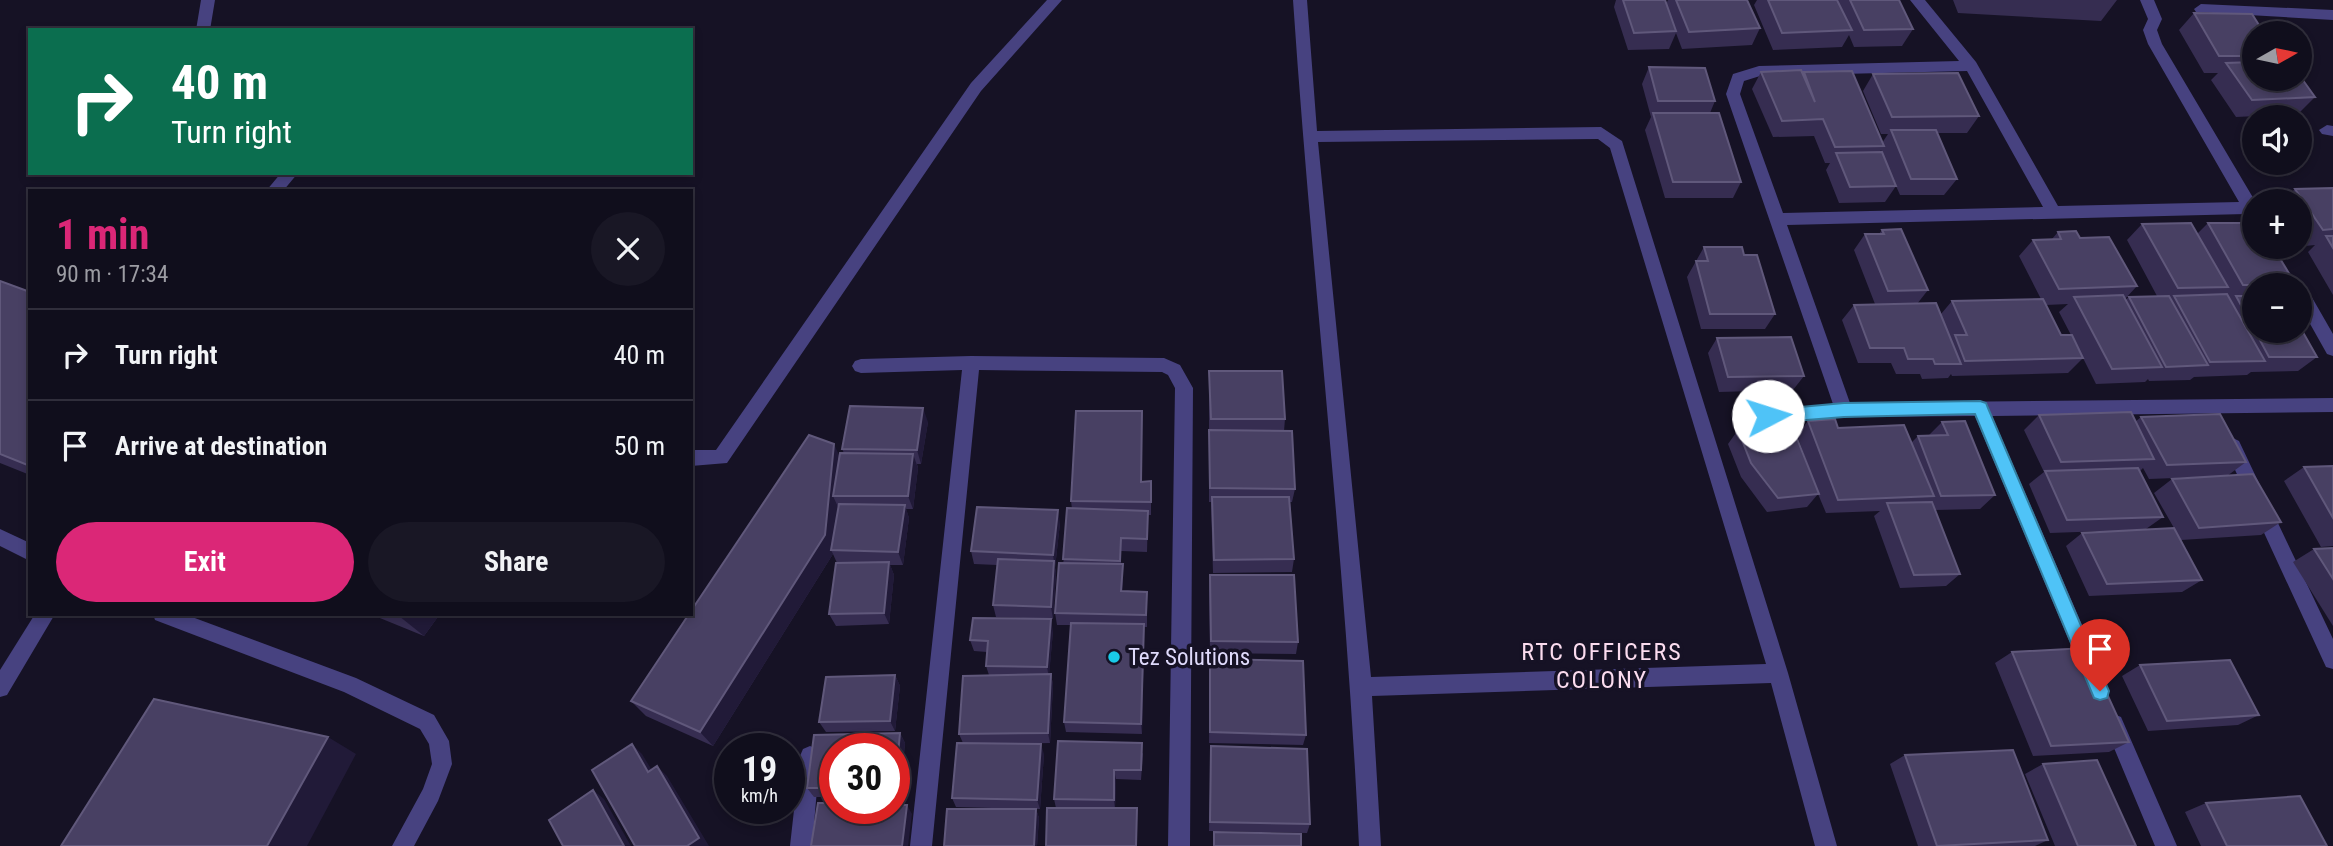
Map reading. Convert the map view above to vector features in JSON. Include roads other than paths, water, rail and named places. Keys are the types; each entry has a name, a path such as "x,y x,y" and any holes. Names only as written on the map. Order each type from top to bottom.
{"street":[{"path":"203,28 208,0"},
{"path":"693,458 721,458 976,87 1055,0"},
{"path":"1300,0 1310,137 1362,687 1370,846"},
{"path":"1917,0 1971,66 2053,211"},
{"path":"2147,0 2155,19 2150,30 2155,44 2242,194"},
{"path":"2201,9 2333,15"},
{"path":"1844,410 1733,94 1738,78 1759,71 1971,66"},
{"path":"1310,137 1601,133 1617,145 1778,673 1826,846"},
{"path":"276,189 288,175"},
{"path":"1776,219 2053,211 2242,211"},
{"path":"2312,313 2333,349"},
{"path":"861,366 971,363 1164,365 1180,377 1184,388 1179,846"},
{"path":"921,846 971,363"},
{"path":"1768,416 1844,410 1980,408 2221,419 2333,405"},
{"path":"1980,408 2166,846"},
{"path":"2221,419 2333,660"},
{"path":"0,537 28,552"},
{"path":"0,688 45,616"},
{"path":"167,616 349,685 427,722 439,741 442,764 431,794 403,846"},
{"path":"1362,687 1778,673"},
{"path":"801,846 810,756"}],"place":[{"name":"Tez Solutions","path":"1114,657"}],"district":[{"name":"RTC OFFICERS COLONY","path":"1602,666"}]}
